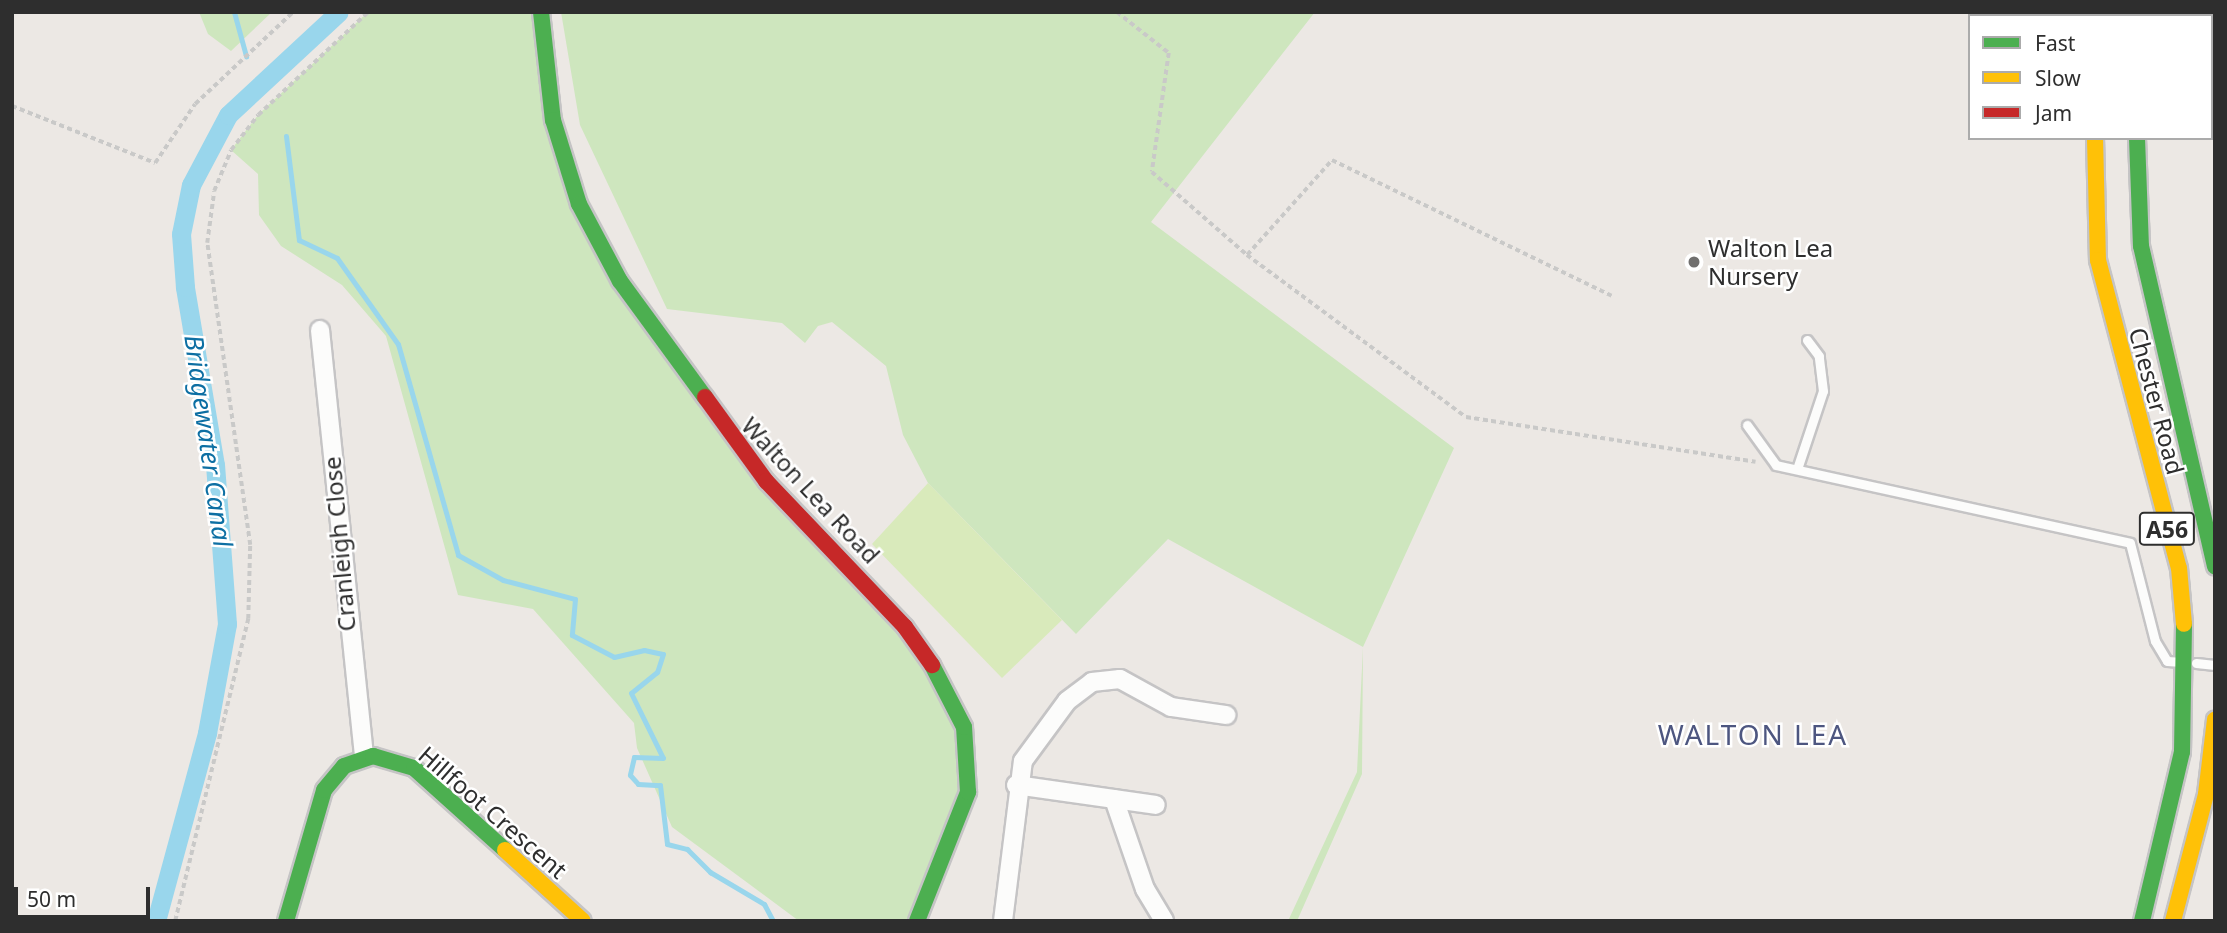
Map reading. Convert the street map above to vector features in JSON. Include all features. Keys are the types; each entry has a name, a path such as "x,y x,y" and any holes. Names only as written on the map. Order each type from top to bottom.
{"main road":[{"name":"Walton Lea Road","path":"541,12 553,120 579,204 620,281 766,481 905,627 945,682 964,727 968,792 917,921"},
{"name":"Chester Road","path":"2095,140 2098,260 2179,568 2188,662 2182,752 2141,921"},
{"name":"Chester Road","path":"2137,140 2141,246 2215,568"},
{"path":"2174,921 2206,794 2215,720"},
{"path":"286,921 324,790 336,773 364,757"},
{"name":"Hillfoot Crescent","path":"364,757 414,768 583,921"}],"street":[{"name":"Cranleigh Close","path":"320,330 364,757"},
{"path":"1003,921 1016,785 1035,739 1092,682 1120,679 1171,707 1226,715"},
{"path":"1016,785 1156,805"},
{"path":"1114,799 1145,889 1164,921"}],"lane":[{"path":"1797,469 1823,391 1819,356 1807,340"},
{"path":"1747,425 1776,465 2130,543 2155,641 2167,661 2215,665"}],"path":[{"path":"12,106 155,163 195,104 293,12"},
{"path":"175,921 248,619 248,532 207,243 214,191 231,150 258,115 368,12"},
{"path":"1117,12 1169,53 1152,172 1247,255 1466,418 1776,465"},
{"path":"1247,255 1332,160 1612,296"}],"green space":[{"path":"199,12 272,12 231,51 208,34"},
{"path":"368,12 541,12 579,204 719,424 905,627 971,762 917,921 799,921 672,827 637,748 634,723 533,609 458,595 386,336 342,285 281,246 259,215 258,174 231,150 258,115"},
{"path":"561,12 1315,12 1151,222 1454,448 1363,647 1168,539 1076,634 928,483 903,435 886,366 832,322 818,326 805,343 782,323 667,309 580,125"},
{"path":"928,483 1062,620 1002,678 872,544"},
{"path":"1363,647 1362,774 1297,921 1288,921 1357,772"}],"waterway":[{"path":"234,12 246,56"},
{"name":"Bridgewater Canal","path":"156,921 207,733 227,624 215,465 185,287 181,234 191,185 228,115 339,12"},
{"path":"286,136 299,240 337,258 398,344 458,555 503,580 575,599 572,635 614,657 644,650 663,654 657,672 631,693 663,758 634,757 630,775 638,784 660,785 667,844 687,849 710,872 764,904 773,921"}],"traffic: fast":[{"path":"541,12 553,120 579,204 620,281 705,397"},
{"path":"2137,140 2141,246 2215,567"},
{"path":"2142,921 2182,752 2184,624"},
{"path":"917,921 968,792 964,727 932,665"},
{"path":"286,921 324,790 344,766 373,756 414,768 505,850"}],"traffic: slow":[{"path":"2095,140 2098,260 2179,568 2184,624"},
{"path":"2173,921 2206,794 2215,720"},
{"path":"505,850 583,921"}],"traffic: jam":[{"path":"705,397 766,481 905,627 932,665"}],"place":[{"name":"Walton Lea Nursery","path":"1694,262"}],"district":[{"name":"WALTON LEA","path":"1753,734"}]}
